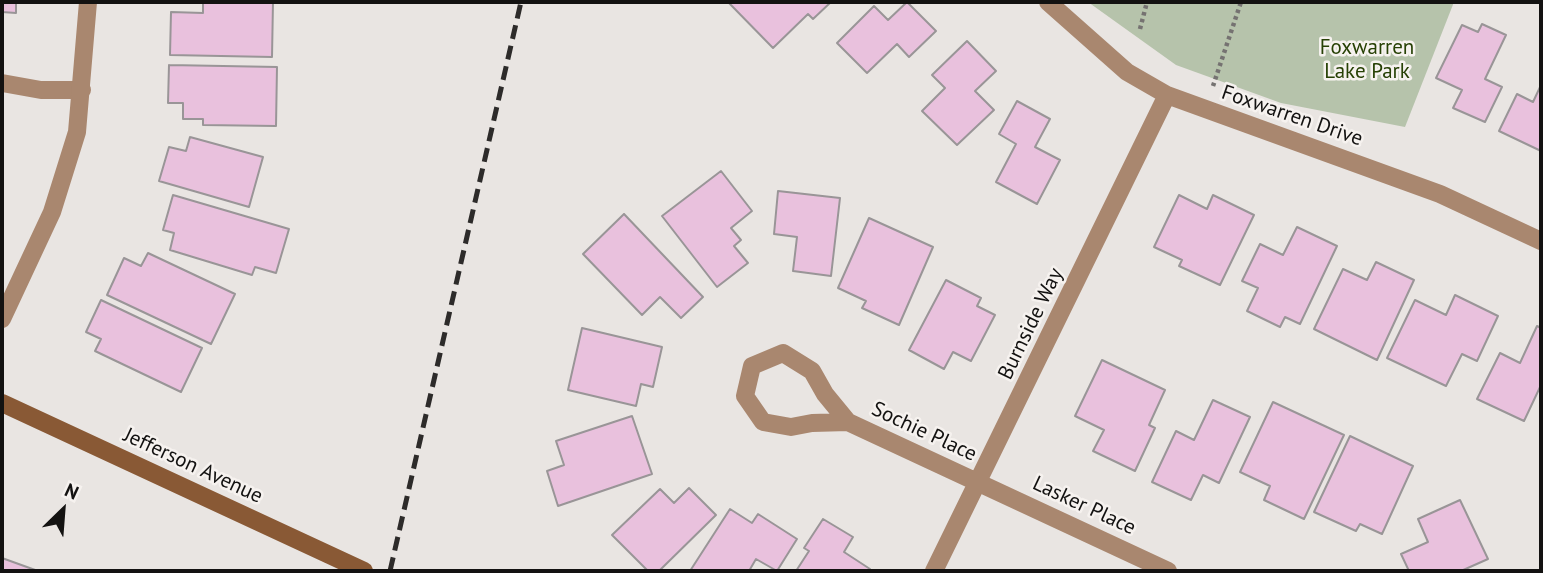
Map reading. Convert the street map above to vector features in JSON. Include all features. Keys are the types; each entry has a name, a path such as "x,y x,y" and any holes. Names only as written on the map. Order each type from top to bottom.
{"street":[{"path":"2,319 52,212 77,132 88,2"},
{"name":"Foxwarren Drive","path":"1048,2 1127,72 1167,95 1440,194 1541,242"},
{"path":"2,83 41,90 82,90"},
{"name":"Burnside Way","path":"934,571 980,482 1167,95"},
{"name":"Sochie Place","path":"848,422 825,394 812,371 783,353 752,366 745,396 763,422 791,427 812,423 848,422 980,482"},
{"name":"Jefferson Avenue","path":"2,403 364,571"},
{"name":"Lasker Place","path":"980,482 1168,571"}],"path":[{"path":"1140,29 1147,2"},
{"path":"1204,109 1241,2"}],"green space":[{"name":"Foxwarren Lake Park","path":"1088,2 1454,2 1405,127 1281,103 1176,65"}],"building":[{"path":"2,2 16,2 16,13 2,12"},
{"path":"203,2 273,2 272,57 170,55 171,12 203,13"},
{"path":"728,2 831,2 813,19 808,14 773,48"},
{"path":"907,2 936,31 909,57 897,44 867,73 837,43 874,6 888,20"},
{"path":"1482,24 1506,35 1485,79 1502,87 1485,122 1453,108 1462,90 1436,78 1462,25 1478,32"},
{"path":"967,41 996,71 975,91 994,110 957,145 922,111 945,88 932,75"},
{"path":"169,65 277,67 276,126 203,125 203,119 183,119 183,103 168,103"},
{"path":"1541,85 1541,151 1499,131 1517,94 1533,102"},
{"path":"1017,101 1050,119 1035,147 1060,160 1037,204 996,182 1016,144 999,134"},
{"path":"190,137 263,157 249,207 159,181 169,147 186,151"},
{"path":"721,171 752,211 731,228 741,240 734,246 748,263 717,287 662,216"},
{"path":"778,191 840,198 831,276 793,271 797,237 774,234"},
{"path":"173,195 289,229 276,273 255,267 252,275 170,250 174,233 163,230"},
{"path":"1179,195 1207,209 1213,195 1254,215 1220,285 1179,266 1182,260 1154,247"},
{"path":"624,214 703,297 681,318 660,297 642,315 583,254"},
{"path":"869,218 933,247 899,325 862,308 866,301 838,288"},
{"path":"1297,227 1337,246 1300,324 1285,317 1280,327 1247,311 1258,288 1242,281 1260,244 1283,255"},
{"path":"148,253 235,294 211,344 107,295 124,258 141,266"},
{"path":"1376,262 1414,280 1377,360 1314,329 1343,269 1367,280"},
{"path":"946,280 981,298 977,306 995,315 971,361 953,352 944,369 909,350"},
{"path":"1455,295 1498,316 1477,361 1462,354 1446,386 1387,358 1415,300 1446,315"},
{"path":"101,300 202,348 181,392 95,351 101,339 86,332"},
{"path":"1537,326 1541,328 1541,385 1524,421 1477,399 1500,353 1520,363"},
{"path":"582,328 662,347 653,387 641,384 636,406 568,390"},
{"path":"1102,360 1165,390 1149,425 1155,428 1135,471 1093,451 1104,430 1075,416"},
{"path":"1213,400 1250,417 1219,483 1203,475 1191,500 1152,482 1176,431 1194,440"},
{"path":"1273,402 1344,435 1304,519 1264,500 1270,486 1240,472"},
{"path":"632,416 652,474 558,506 547,471 564,465 556,441"},
{"path":"1350,436 1413,466 1382,534 1360,524 1356,531 1314,512"},
{"path":"689,488 716,515 659,571 648,571 612,535 660,489 674,503"},
{"path":"1460,500 1488,559 1461,571 1409,571 1401,554 1428,542 1418,519"},
{"path":"730,509 752,523 758,514 797,539 777,571 756,559 749,571 690,571"},
{"path":"823,519 853,537 844,552 870,569 868,571 796,571 809,551 804,548"},
{"path":"2,558 38,571 2,571"}],"railway":[{"path":"390,571 521,2"}]}
